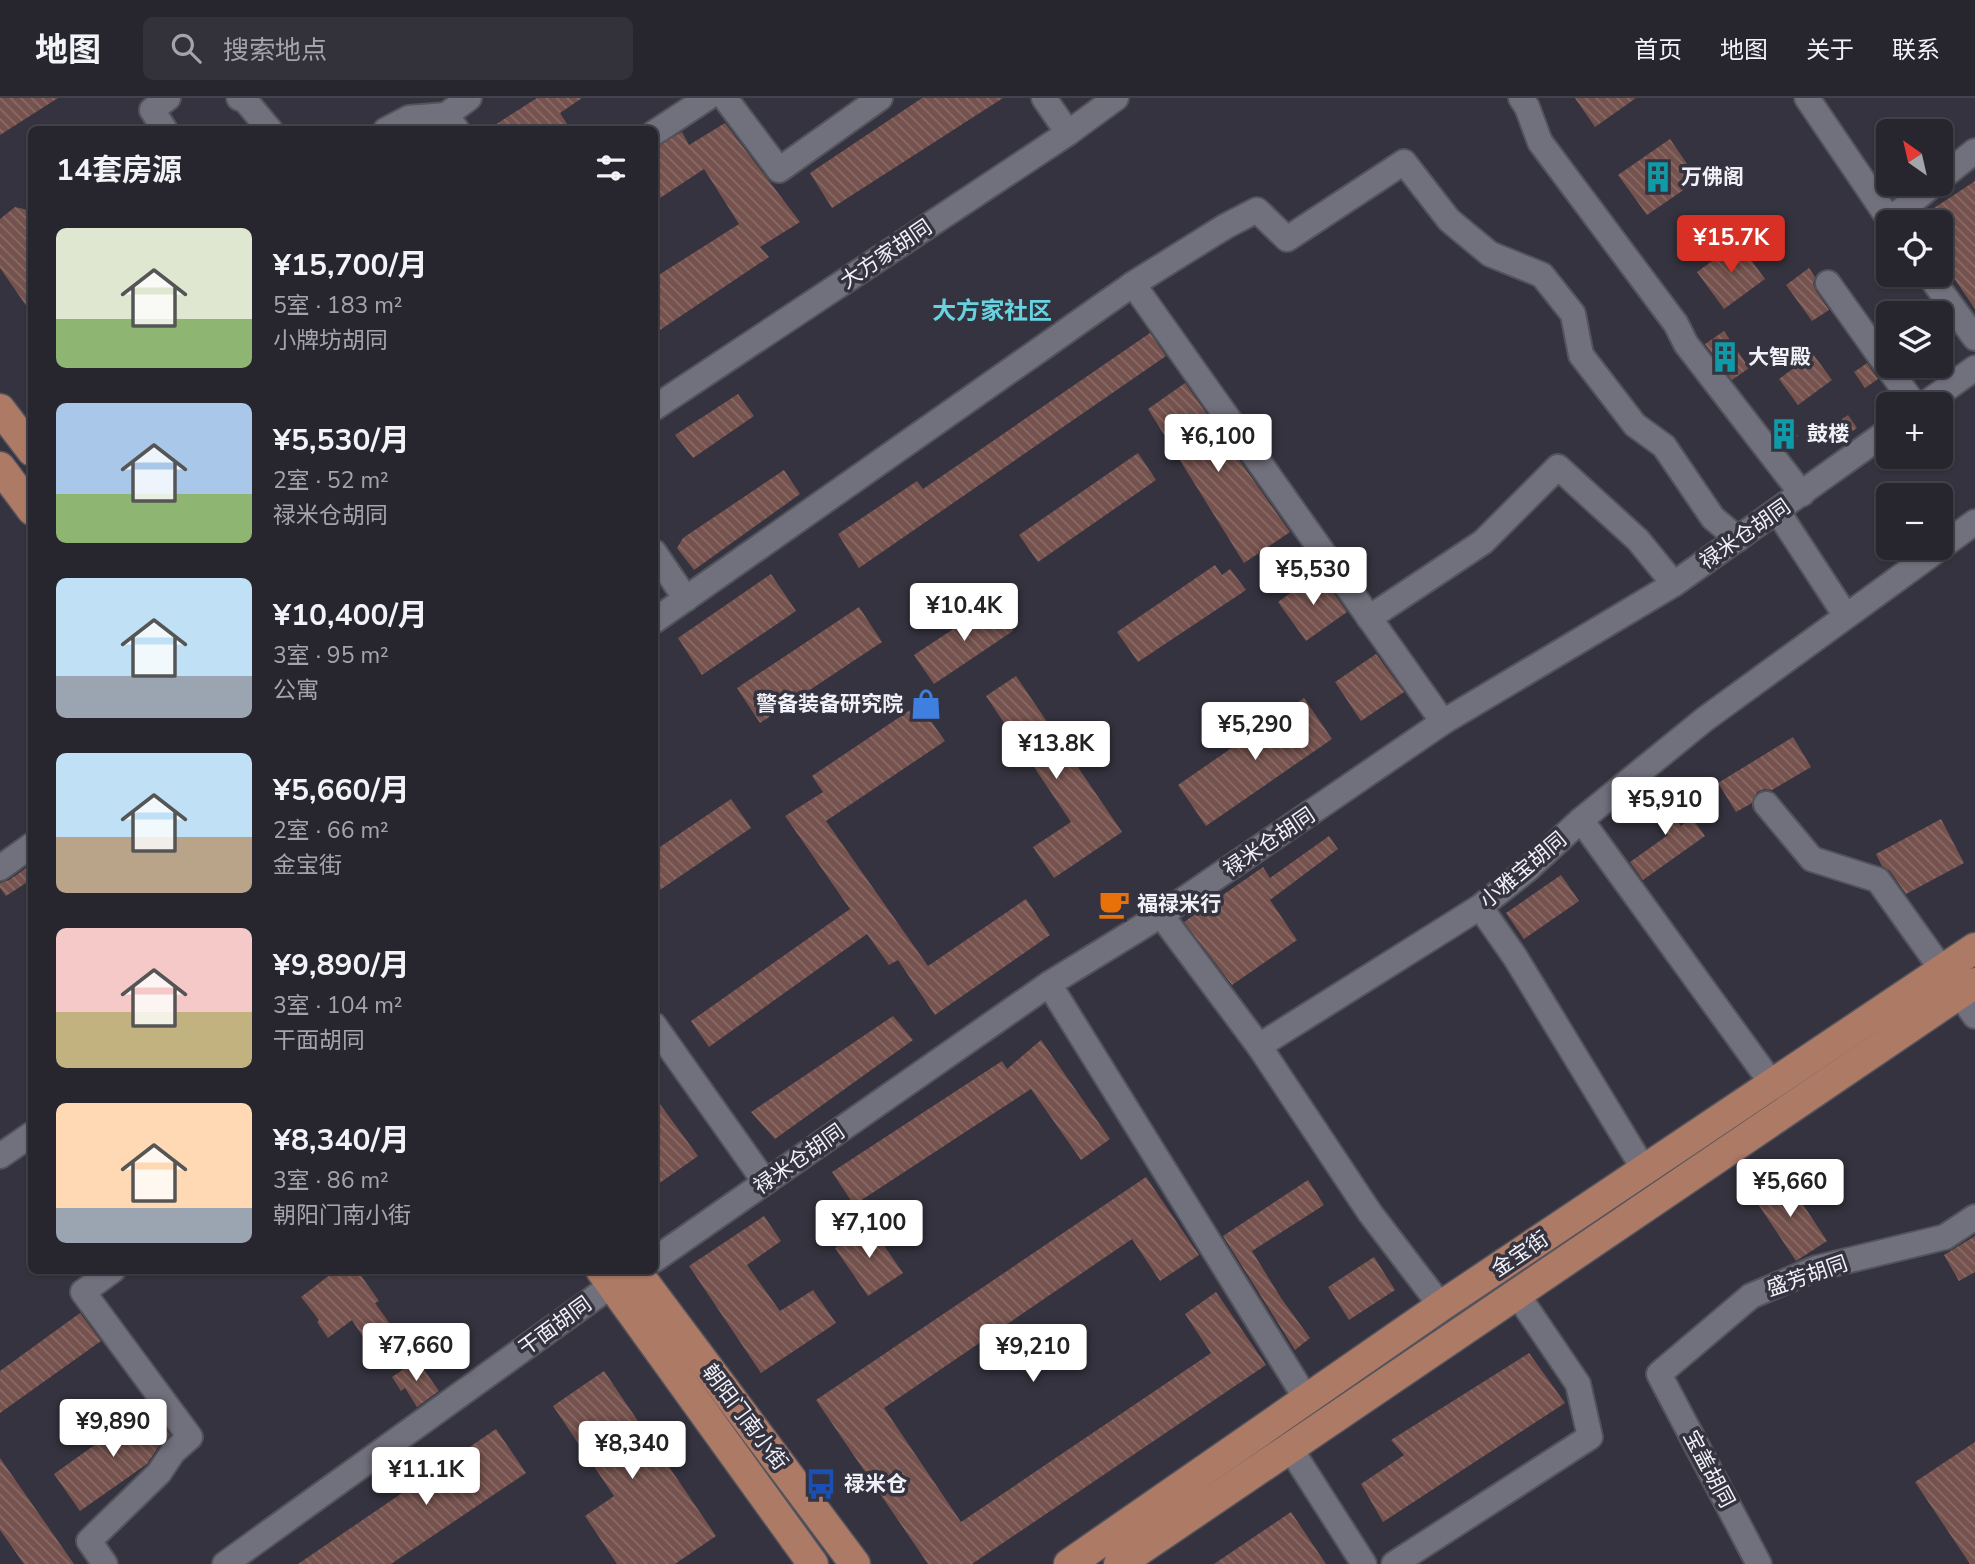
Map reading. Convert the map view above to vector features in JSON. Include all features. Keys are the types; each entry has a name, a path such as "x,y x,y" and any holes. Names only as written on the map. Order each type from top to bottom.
{"main road":[{"path":"0,408 28,446"},
{"path":"0,467 28,505"},
{"name":"金宝街","path":"1119,1564 1963,990 1975,948"},
{"name":"金宝街","path":"1069,1564 1441,1306 1773,1085 1963,990"},
{"name":"朝阳门南小街","path":"631,1274 813,1564"},
{"name":"朝阳门南小街","path":"632,1274 855,1564"}],"street":[{"path":"162,126 152,110 168,98"},
{"path":"239,98 245,100 267,126"},
{"path":"394,126 409,118 452,122 469,98"},
{"path":"658,130 707,98"},
{"path":"725,98 779,170 880,98"},
{"path":"1044,98 1068,133"},
{"name":"大方家胡同","path":"658,405 1068,133 1116,98"},
{"path":"1521,98 1540,142 1676,324 1686,344 1802,494"},
{"path":"1807,98 1883,210"},
{"path":"1953,168 1975,151"},
{"path":"658,618 1133,284 1226,226 1257,210 1287,239 1404,162 1448,220 1490,254 1542,275 1573,314 1581,355 1635,425 1664,446 1713,518 1738,539"},
{"path":"1903,210 1920,196"},
{"path":"1828,283 1905,392"},
{"path":"1133,284 1443,722"},
{"path":"1938,287 1975,338"},
{"path":"1942,392 1975,368"},
{"name":"禄米仓胡同","path":"658,1253 1049,984 1161,915 1443,722 1674,583 1778,512 1876,440"},
{"path":"1369,618 1483,542 1558,467 1638,540 1674,583"},
{"path":"1778,512 1846,616"},
{"name":"小雅宝胡同","path":"1953,538 1975,522"},
{"path":"658,558 686,598"},
{"name":"小雅宝胡同","path":"1259,1046 1480,907 1705,719 1923,560"},
{"path":"1766,804 1812,859 1878,880 1963,990"},
{"path":"1581,820 1773,1085"},
{"path":"0,868 28,848"},
{"path":"1480,907 1515,957 1646,1171"},
{"path":"1161,915 1259,1046 1370,1213 1441,1306"},
{"path":"1049,984 1307,1399"},
{"path":"658,1031 765,1182"},
{"path":"0,1156 28,1136"},
{"name":"盛芳胡同","path":"1659,1374 1751,1296 1817,1268 1945,1237 1975,1217"},
{"path":"105,1564 89,1541 159,1473 173,1452 190,1437 83,1292 108,1274"},
{"name":"干面胡同","path":"225,1564 627,1274"},
{"path":"1394,1564 1590,1437 1578,1384 1517,1294"},
{"name":"宝盖胡同","path":"1659,1374 1759,1564"},
{"path":"1290,1448 1364,1564"}],"building":[{"path":"0,98 58,98 0,135"},
{"path":"537,98 582,98 560,113 568,126 493,126"},
{"path":"922,98 1003,98 832,208 810,173"},
{"path":"1575,98 1636,98 1595,127"},
{"path":"725,123 800,222 760,247 769,257 658,331 658,275 739,224 704,169 658,199 658,146 682,132 689,145"},
{"name":"万佛阁","path":"1670,139 1698,180 1647,215 1618,175"},
{"path":"1975,181 1975,309 1953,277 1953,210 1931,210"},
{"path":"15,207 28,210 28,308 0,268 0,219"},
{"path":"1738,242 1765,279 1724,309 1697,272"},
{"path":"1809,268 1815,277 1813,284 1816,291 1829,310 1812,321 1786,285"},
{"name":"大智殿","path":"1724,331 1749,368 1732,380 1705,344"},
{"path":"1150,333 1166,356 859,568 838,534 917,481 923,489"},
{"path":"1813,354 1832,380 1798,405 1779,379"},
{"path":"1867,363 1878,379 1865,388 1854,372"},
{"path":"1185,383 1290,532 1244,563 1148,409"},
{"path":"738,394 754,416 693,458 675,435"},
{"path":"1848,415 1857,428 1836,442 1828,429"},
{"name":"鼓楼","path":"1787,420 1798,436 1784,446 1772,431"},
{"path":"1138,453 1156,480 1038,562 1019,535"},
{"path":"784,470 800,494 694,570 677,548 683,538"},
{"path":"1215,565 1222,575 1230,569 1246,590 1138,662 1117,632"},
{"path":"1319,572 1347,612 1306,641 1278,602"},
{"path":"771,574 796,611 702,675 678,638"},
{"path":"994,602 1013,631 934,684 914,655"},
{"path":"859,607 882,642 760,723 737,688"},
{"path":"1376,654 1404,692 1361,721 1335,682"},
{"path":"1016,676 1122,832 1054,878 1033,847 1071,822 986,696"},
{"path":"1304,698 1332,739 1206,826 1178,785"},
{"path":"919,704 945,741 826,821 928,966 1026,899 1050,935 935,1015 898,960 889,965 867,934 709,1047 691,1021 850,909 785,816 823,792 812,776"},
{"path":"1793,737 1811,767 1772,790 1757,792 1752,803 1736,812 1718,783"},
{"path":"1651,786 1681,826 1692,818 1705,836 1643,880 1630,862 1668,835 1638,796"},
{"path":"731,799 751,828 658,891 658,848"},
{"path":"1941,819 1964,863 1906,894 1890,871 1882,866 1876,854"},
{"path":"1329,836 1338,849 1270,900 1297,940 1232,985 1184,922 1263,867 1270,878"},
{"path":"28,867 28,882 6,896 0,883"},
{"path":"1561,875 1579,901 1524,939 1506,913"},
{"path":"893,1016 913,1040 775,1139 751,1112"},
{"path":"1041,1040 1110,1139 1081,1160 1031,1089 854,1205 832,1172 1002,1061 1007,1069"},
{"path":"658,1101 698,1156 658,1184"},
{"path":"1146,1177 1199,1255 1160,1281 1132,1239 884,1408 961,1522 1211,1353 1185,1314 1216,1292 1266,1365 972,1564 928,1564 816,1400"},
{"path":"1785,1177 1827,1241 1796,1261 1754,1198"},
{"path":"1308,1180 1324,1205 1252,1251 1310,1338 1295,1350 1223,1236"},
{"path":"764,1216 781,1241 747,1265 780,1311 813,1290 836,1323 761,1373 689,1266"},
{"path":"869,1224 903,1273 868,1296 835,1248"},
{"path":"1975,1236 1975,1272 1959,1281 1944,1255"},
{"path":"1374,1257 1395,1290 1349,1320 1328,1287"},
{"path":"331,1274 360,1274 379,1301 375,1303 393,1328 368,1345 352,1320 328,1338 317,1322 319,1320 301,1297"},
{"path":"80,1313 101,1341 0,1413 0,1371"},
{"path":"1529,1353 1565,1403 1383,1522 1361,1484 1404,1455 1391,1440"},
{"path":"417,1360 439,1391 417,1407 405,1388 401,1391 392,1377"},
{"path":"604,1371 716,1536 675,1564 617,1564 585,1516 614,1496 553,1406"},
{"path":"149,1406 170,1435 147,1464 80,1511 54,1474"},
{"path":"496,1429 526,1473 391,1564 298,1564"},
{"path":"1975,1442 1975,1564 1970,1564 1915,1482"},
{"path":"0,1458 74,1564 24,1564 0,1530"},
{"path":"1291,1512 1326,1564 1214,1564"}],"place":[{"name":"万佛阁","path":"1658,177"},
{"name":"大智殿","path":"1725,357"},
{"name":"鼓楼","path":"1784,434"},
{"name":"警备装备研究院","path":"926,704"},
{"name":"福禄米行","path":"1114,904"},
{"name":"禄米仓","path":"821,1484"}],"district":[{"name":"大方家社区","path":"992,311"}]}
